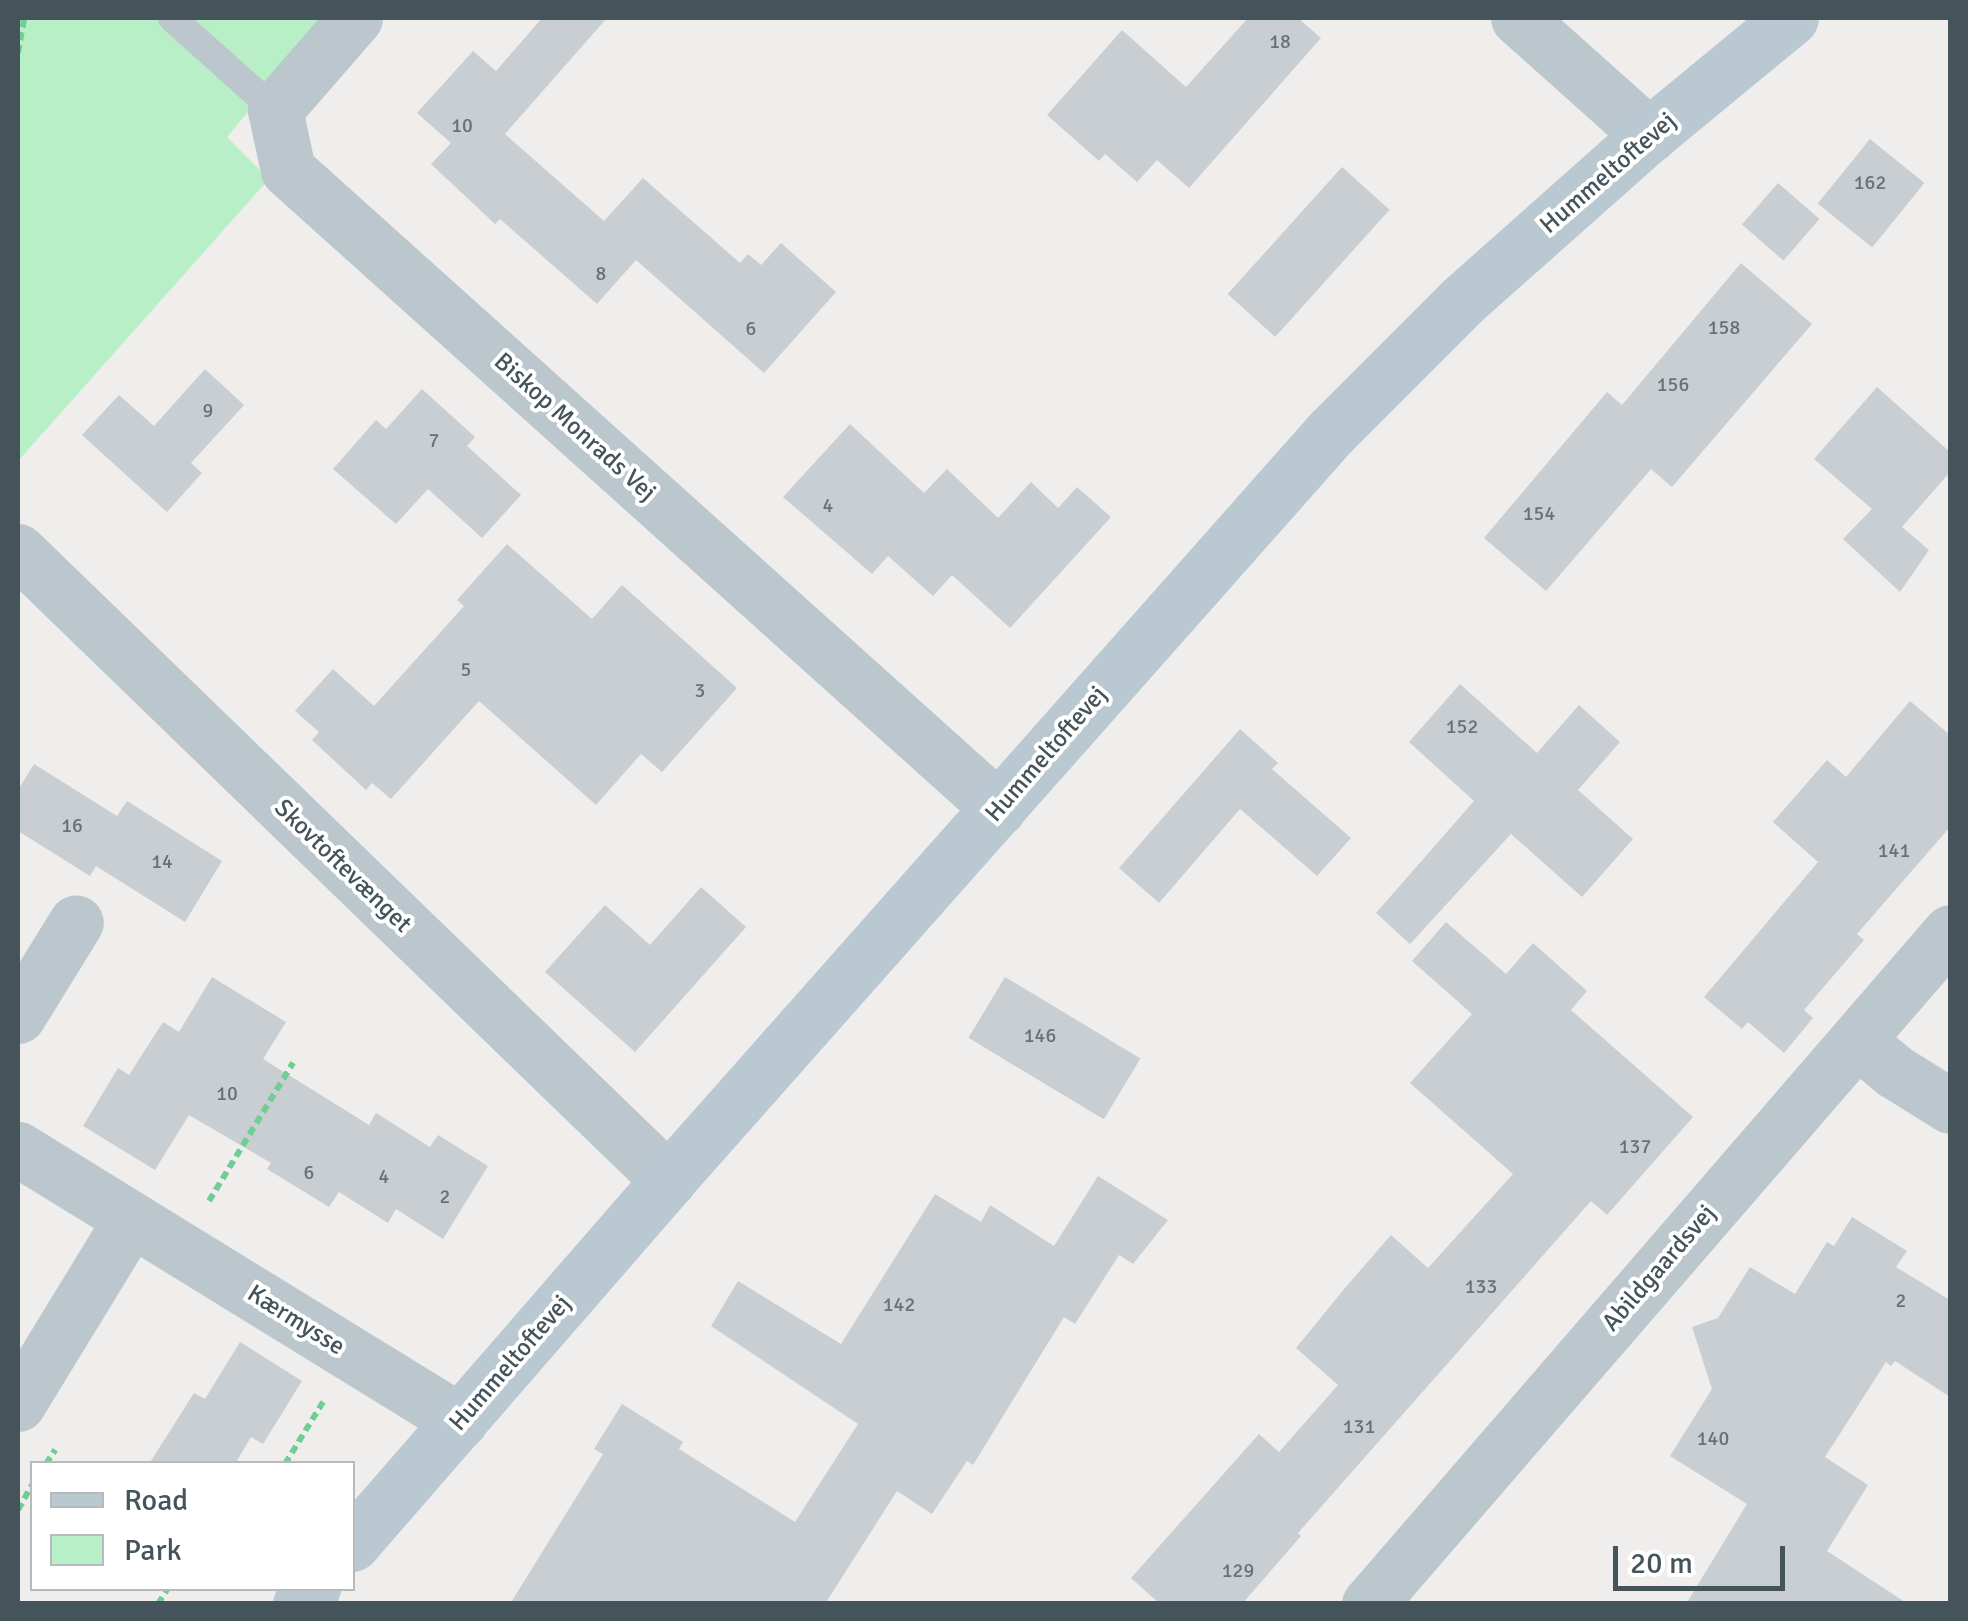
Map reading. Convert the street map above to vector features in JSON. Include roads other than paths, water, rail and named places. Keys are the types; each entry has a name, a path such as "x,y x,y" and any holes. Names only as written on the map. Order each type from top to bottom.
{"street":[{"path":"274,110 354,18"},
{"path":"1518,18 1649,135"},
{"name":"Hummeltoftevej","path":"355,1541 668,1180 1331,432 1464,300 1649,135 1791,18"},
{"name":"Biskop Monrads Vej","path":"274,110 288,170 998,808"},
{"name":"Skovtoftevænget","path":"18,551 668,1180"},
{"path":"18,1016 76,922"},
{"name":"Abildgaardsvej","path":"1368,1604 1950,932"},
{"path":"1857,1040 1894,1071 1950,1106"},
{"name":"Kærmysse","path":"18,1149 460,1421"},
{"path":"18,1404 132,1219"}],"lane":[{"path":"172,18 274,110"}]}
